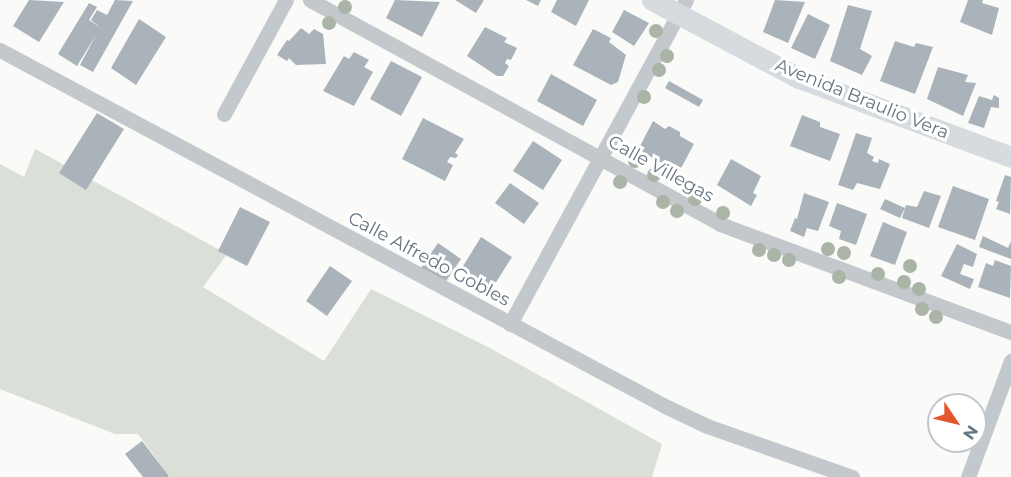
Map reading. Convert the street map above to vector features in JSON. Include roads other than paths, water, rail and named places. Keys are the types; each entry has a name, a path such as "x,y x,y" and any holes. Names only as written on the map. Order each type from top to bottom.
{"main road":[{"name":"Avenida Braulio Vera","path":"652,0 682,7 799,78 1011,157"}],"street":[{"path":"224,114 286,0"},
{"name":"Calle Villegas","path":"310,0 720,224 1011,332"},
{"path":"510,324 682,7"},
{"name":"Calle Alfredo Gobles","path":"0,50 510,324 707,426 852,477"},
{"path":"968,477 1011,361"}]}
